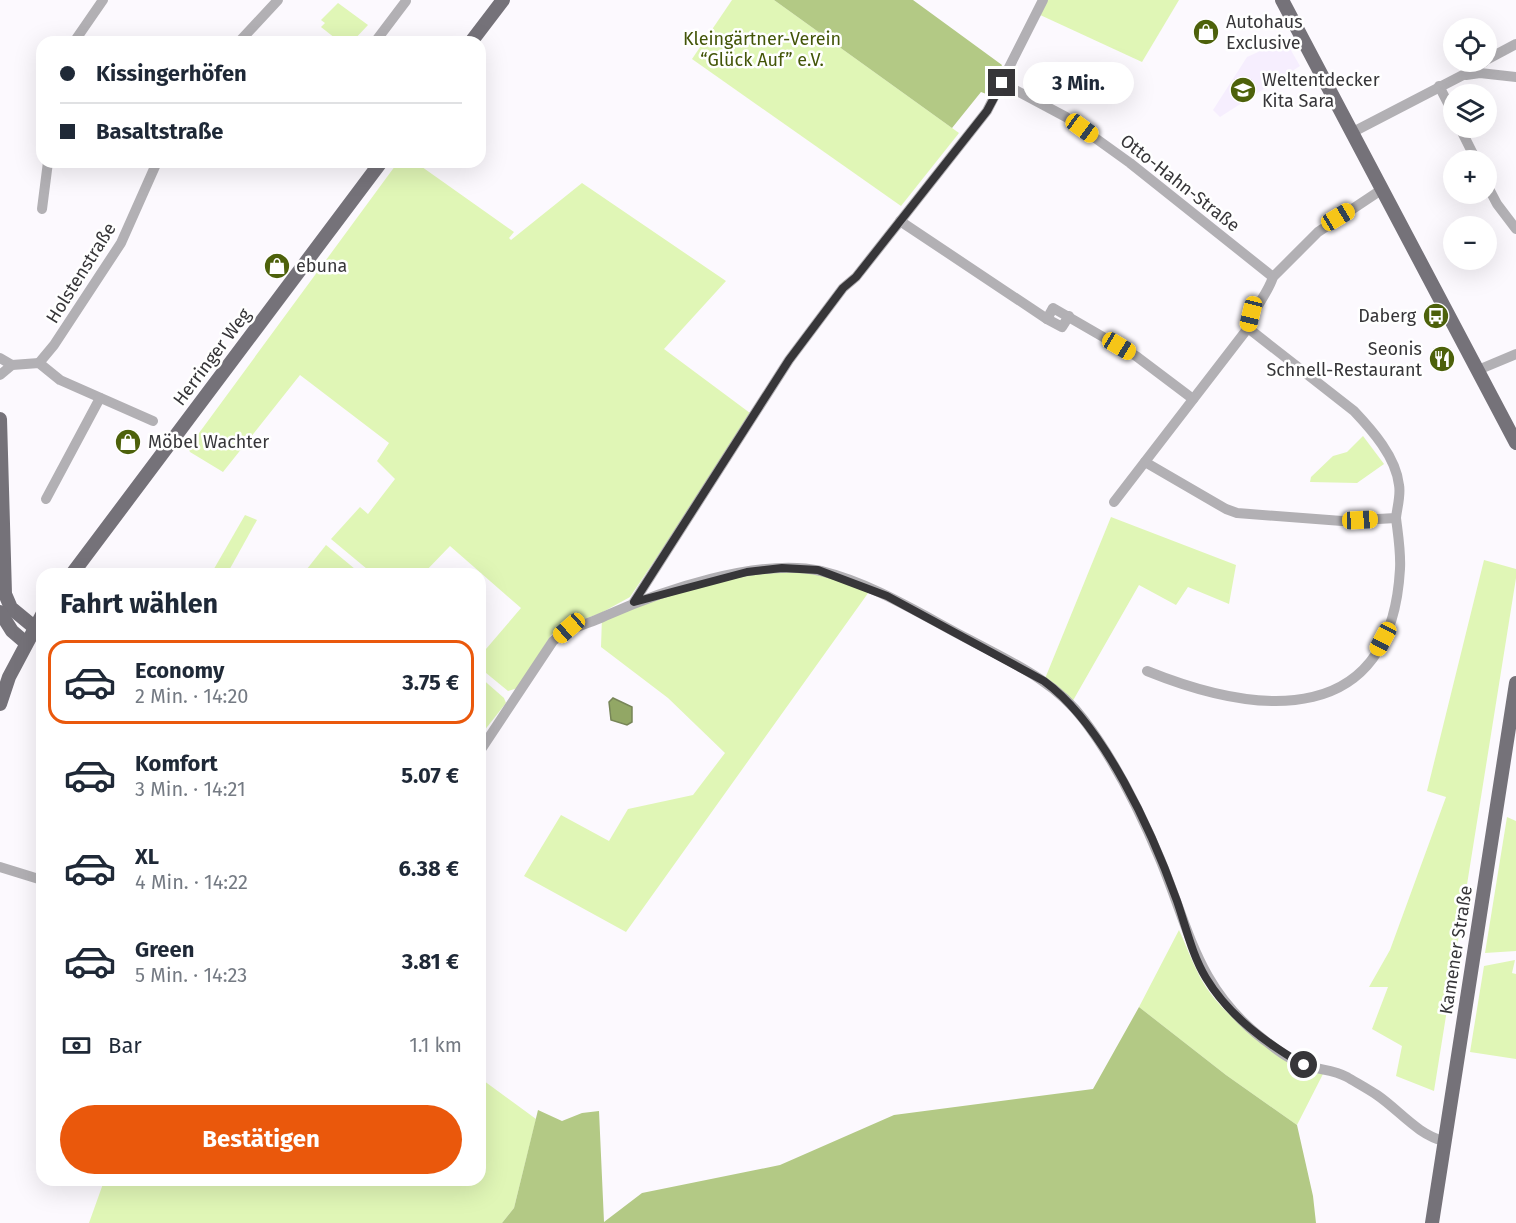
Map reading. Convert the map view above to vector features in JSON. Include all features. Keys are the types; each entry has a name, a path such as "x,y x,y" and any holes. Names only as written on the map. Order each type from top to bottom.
{"main road":[{"path":"476,36 503,0"},
{"path":"1282,0 1516,442"},
{"name":"Herringer Weg","path":"76,568 376,168"},
{"path":"0,419 5,594 11,608 34,627"},
{"path":"0,612 12,631 26,643"},
{"path":"0,704 36,624"},
{"name":"Kamener Straße","path":"1432,1223 1516,683"}],"street":[{"path":"78,36 103,0"},
{"path":"245,36 279,0"},
{"path":"379,36 406,0 413,4 416,0"},
{"path":"634,602 789,360 843,288 856,277 987,111 1043,0"},
{"path":"1497,54 1516,44"},
{"path":"1353,132 1468,72"},
{"path":"1463,75 1480,73 1516,77"},
{"name":"Otto-Hahn-Straße","path":"1002,83 1066,117 1130,163 1273,277"},
{"path":"1439,86 1443,94"},
{"path":"42,209 47,168"},
{"name":"Holstenstraße","path":"39,363 54,345 121,243 154,168"},
{"path":"1114,502 1248,328 1251,314 1273,277 1318,232 1381,190"},
{"path":"1497,204 1516,229"},
{"path":"900,221 1047,319 1053,308 1069,316 1136,356 1193,399"},
{"path":"1147,671 1211,693 1244,699 1301,700 1323,696 1345,686 1374,657 1393,616 1400,568 1396,519 1400,485 1392,462 1369,427 1354,411 1248,328"},
{"path":"1478,370 1516,354"},
{"path":"0,358 12,365 39,363 60,380 153,421"},
{"path":"0,375 12,365"},
{"path":"46,499 100,398"},
{"path":"1145,462 1226,509 1237,513 1342,521 1396,519"},
{"path":"486,742 553,641 569,628 602,617 634,602 747,572 782,568 818,570 887,596 1044,681 1061,694 1085,720 1128,791 1158,855 1206,978 1227,1007 1282,1053 1304,1065 1342,1074 1378,1096 1426,1134 1444,1142"},
{"path":"0,867 36,878"}],"shaded area":[{"path":"774,0 913,0 1002,65 989,95 981,92 952,128"},
{"name":"Weltentdecker Kita Sara","path":"1285,40 1300,66 1220,117 1213,110 1247,57"},
{"path":"613,698 632,707 632,722 627,725 611,720 609,702"},
{"path":"1139,1007 1226,1075 1297,1125 1313,1196 1316,1223 502,1223 514,1208 538,1110 562,1121 582,1113 599,1111 604,1222 642,1193 780,1165 894,1115 1093,1089"}],"green space":[{"name":"Kleingärtner-Verein “Glück Auf” e.V.","path":"732,0 774,0 959,133 901,206 692,59"},
{"path":"1046,0 1179,0 1142,62 1038,14"},
{"path":"338,3 368,25 358,36 332,36 321,27 325,23 321,20"},
{"path":"394,168 423,168 514,232 509,238 511,240 582,183 726,281 664,349 750,413 702,490 630,597 601,613 565,626 551,635 518,688 508,691 486,673 486,649 521,608 486,577 486,568 475,568 450,546 429,568 366,568 331,539 360,507 368,514 395,479 377,461 389,443 300,375 223,472 190,452 188,448"},
{"path":"1363,436 1384,464 1357,483 1310,482 1311,477 1333,456 1347,452"},
{"path":"245,515 257,520 230,568 214,568"},
{"path":"1111,517 1236,565 1229,604 1188,587 1176,605 1139,585 1071,704 1044,681"},
{"path":"326,545 354,568 308,568"},
{"path":"1484,560 1516,569 1516,578 1434,1091 1396,1076 1402,1046 1372,1029 1388,987 1369,987 1390,950 1446,797 1427,791"},
{"path":"802,568 871,589 626,932 524,876 561,815 609,841 628,809 693,795 725,753 668,698 601,647 602,617 718,578"},
{"path":"486,682 504,698 506,703 486,728"},
{"path":"1507,817 1516,821 1516,951 1485,953"},
{"path":"1179,930 1200,977 1223,1008 1254,1034 1323,1074 1297,1125 1226,1075 1139,1007"},
{"path":"1515,960 1512,973 1516,974 1516,1059 1470,1052 1484,966"},
{"path":"486,1082 536,1119 514,1208 502,1223 89,1223 102,1186 486,1186"}],"place":[{"name":"Autohaus Exclusive","path":"1206,32"},
{"name":"Weltentdecker Kita Sara","path":"1243,90"},
{"name":"ebuna","path":"277,266"},
{"name":"Daberg","path":"1436,316"},
{"name":"Seonis Schnell-Restaurant","path":"1442,359"},
{"name":"Möbel Wachter","path":"128,442"}],"route":[{"path":"1002,83 987,111 856,277 843,288 789,360 740,434 686,525 634,602 747,572 782,568 818,570 887,596 1044,681 1061,694 1085,720 1128,791 1161,861 1192,947 1206,978 1227,1007 1261,1038 1304,1065"}]}
